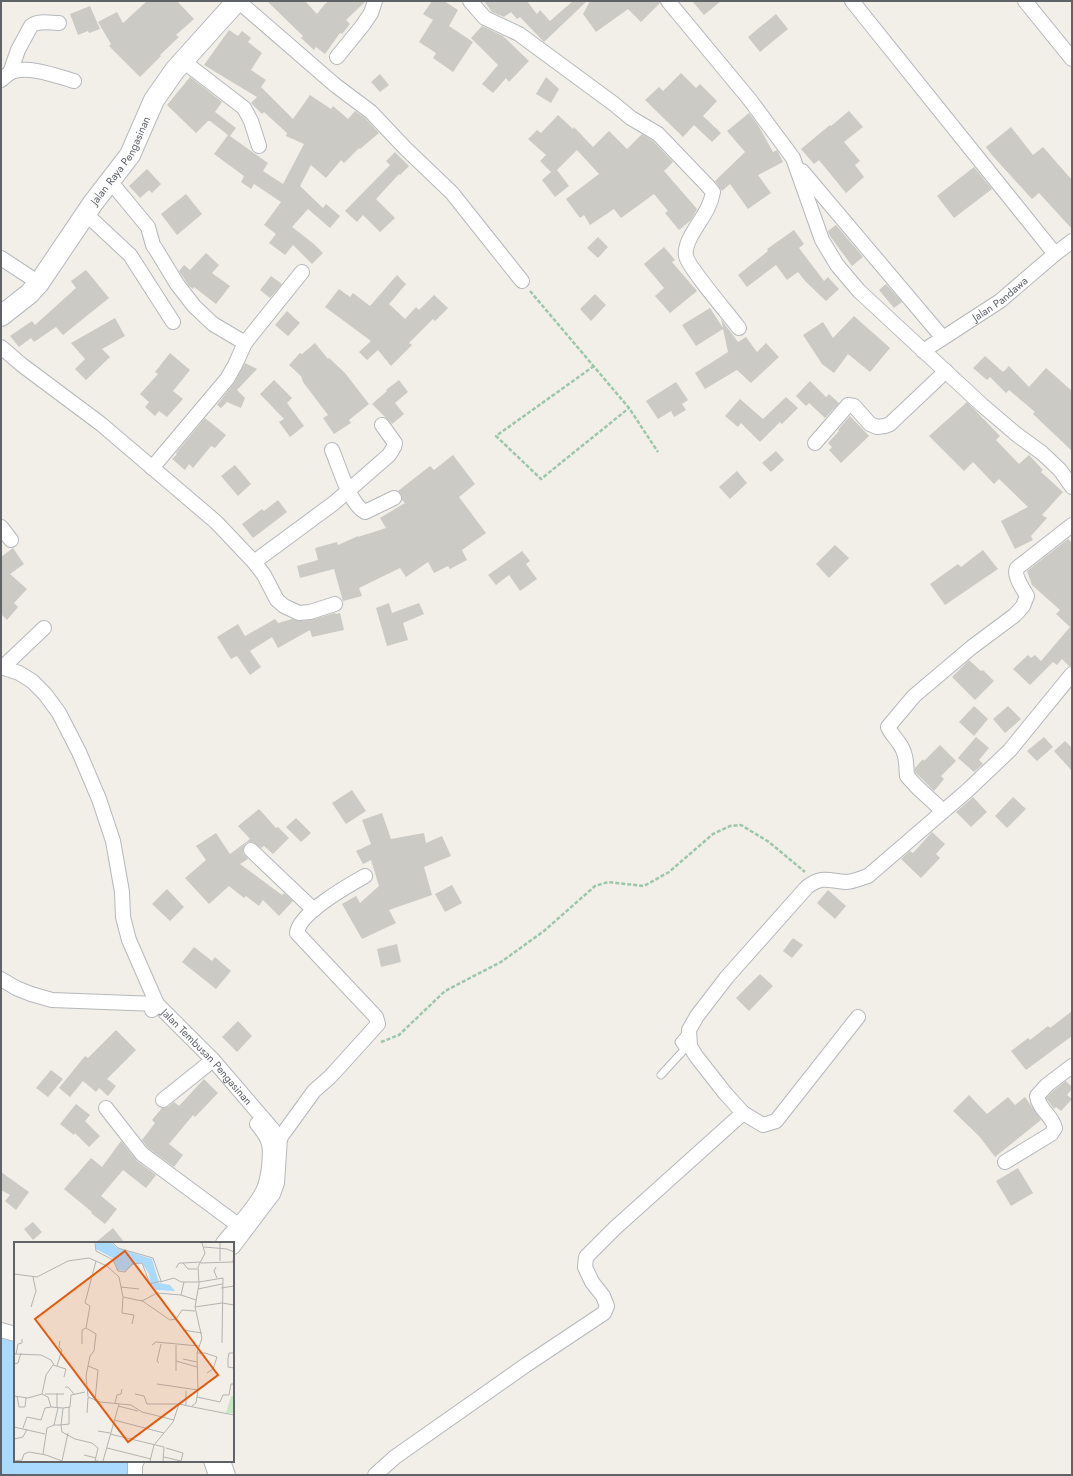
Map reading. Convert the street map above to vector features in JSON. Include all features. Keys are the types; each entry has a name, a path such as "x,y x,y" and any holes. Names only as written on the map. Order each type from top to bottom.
{"main road":[{"name":"Jalan Raya Pengasinan","path":"1,316 29,294 39,283 110,180 130,156 154,100 175,70 237,1"}],"street":[{"path":"237,1 334,85 372,112 405,148 452,193 522,281"},
{"path":"337,57 363,25 371,12 375,1"},
{"path":"470,1 485,18 519,34 631,118 658,134 713,192 712,201 690,238 686,249 686,257 694,270 739,328"},
{"path":"668,1 750,100 784,145 796,164 943,338"},
{"path":"852,1 1055,254"},
{"path":"1025,1 1072,60"},
{"path":"5,76 31,26 39,22 59,23"},
{"path":"183,61 244,108 251,121 259,146"},
{"path":"5,76 24,70 74,80"},
{"path":"796,164 820,233 837,265 859,291 1016,434 1042,453 1060,470 1072,487"},
{"path":"110,180 148,227 154,246 177,284 194,306 213,324 245,343"},
{"path":"86,214 130,256 174,322"},
{"name":"Jalan Pandawa","path":"924,351 1000,301 1072,241"},
{"path":"1,258 39,283"},
{"path":"152,468 227,379 245,343 302,272"},
{"path":"1,347 22,365 101,424 216,522 254,562 264,575 278,600 290,610 299,613 310,612 335,604"},
{"path":"814,443 848,405 854,406 870,424 877,427 890,424 946,371"},
{"path":"254,562 349,490 388,455 395,443 382,426"},
{"path":"332,450 358,507 365,512 394,498"},
{"path":"944,812 907,776 907,758 900,743 891,734 888,728 914,696 972,647 1016,615 1023,606 1027,596 1016,575 1017,568 1072,525"},
{"path":"1,527 11,540"},
{"path":"44,628 2,667 19,673 32,681 45,694 59,713 79,752 99,799 113,841 122,892 123,917 129,940 154,1007"},
{"path":"858,1017 776,1121 763,1125 743,1113 725,1093 690,1046 690,1030 696,1016 727,976 807,887 816,880 848,882 868,876 944,812 1010,750 1072,674"},
{"path":"250,850 314,910"},
{"path":"234,1246 253,1214 264,1190 271,1153 275,1141 314,1091 330,1077 378,1024 376,1017 297,933 299,927 314,910 337,892 365,876"},
{"name":"Jalan Tembusan Pengasinan","path":"2,983 19,996 54,1009 154,1007 165,1020 209,1062 264,1132 275,1141"},
{"path":"163,1100 209,1062"},
{"path":"1005,1162 1051,1134 1055,1128 1054,1123 1038,1103 1037,1096 1047,1084 1072,1066"},
{"path":"106,1108 142,1154 238,1225"},
{"path":"375,1475 395,1457 457,1413 604,1313 607,1306 592,1282 585,1267 586,1257 615,1228 743,1113"},
{"path":"224,1242 238,1225 253,1214"},
{"path":"1,1330 14,1334"},
{"path":"135,1475 136,1462"},
{"path":"212,1462 216,1475"},
{"path":"223,1462 228,1475"}],"lane":[{"path":"661,1074 683,1051 683,1048 679,1042 690,1030"}],"path":[{"path":"522,281 629,408 658,452"},
{"path":"594,366 496,436 541,480 629,408"},
{"path":"379,1042 399,1035 445,991 507,958 544,931 595,886 608,882 644,886 669,872 713,834 730,826 741,825 769,842 816,880"}],"water":[{"path":"1,1334 14,1339 14,1462 131,1462 130,1475 1,1475"}],"building":[{"path":"147,1 177,1 194,19 176,35 179,37 140,77 109,46 111,44 98,22 117,12 123,23"},
{"path":"267,1 305,1 317,14 329,1 366,1 346,20 350,24 342,34 340,33 325,54 316,47 314,50 301,38 303,36"},
{"path":"432,1 444,1 458,10 449,26 473,42 453,72 433,58 436,53 419,42 433,20 423,14"},
{"path":"484,1 527,1 537,14 540,10 550,21 573,1 587,1 544,42 520,17 517,19 511,12 504,17 492,12"},
{"path":"590,1 660,1 660,3 641,22 628,9 596,32 583,14"},
{"path":"692,1 721,1 704,15"},
{"path":"90,6 100,29 89,33 88,31 78,35 70,14"},
{"path":"776,14 788,29 760,52 748,37"},
{"path":"482,26 503,36 529,61 509,82 506,78 493,93 482,84 498,65 471,38"},
{"path":"229,30 238,36 242,31 251,38 248,42 262,53 251,70 266,80 261,87 293,119 310,95 331,109 333,106 348,119 355,111 365,118 379,133 360,149 359,148 344,163 341,160 326,178 311,165 300,186 323,208 326,204 340,216 330,228 308,209 292,227 323,253 312,264 293,245 285,255 269,243 276,234 264,225 281,202 254,184 251,189 241,182 244,176 214,154 228,135 210,121 208,121 196,133 167,105 190,77 222,102 215,112 236,128 230,136 268,163 263,171 283,184 304,144 286,136 287,133 264,112 262,114 251,103 257,97 204,65"},
{"path":"681,73 696,88 700,84 717,101 703,116 721,133 712,142 694,125 683,137 645,100 659,87 663,91"},
{"path":"380,74 389,85 380,92 371,82"},
{"path":"546,77 559,89 551,103 536,94"},
{"path":"849,111 863,127 844,142 860,161 855,165 864,177 846,193 819,160 814,164 801,149"},
{"path":"749,113 758,125 773,152 777,150 783,162 758,175 771,193 748,209 730,184 722,191 715,181 745,152 727,131"},
{"path":"558,115 573,129 574,127 593,147 609,131 627,149 642,134 653,141 673,162 664,171 697,209 691,220 679,230 665,213 668,211 654,194 621,218 614,209 590,225 584,215 580,218 566,199 599,174 577,150 557,170 569,186 555,197 542,180 551,172 540,161 546,155 528,139 537,130 541,133"},
{"path":"1011,127 1033,155 1043,147 1072,180 1072,229 1039,193 1032,199 986,147"},
{"path":"395,152 409,166 400,175 399,174 376,199 395,218 380,232 363,215 357,222 345,211 390,165 386,161"},
{"path":"974,167 992,189 954,218 937,196"},
{"path":"147,169 161,184 152,193 149,190 140,198 129,186"},
{"path":"186,194 202,214 177,235 161,214"},
{"path":"836,225 863,257 852,266 828,231"},
{"path":"794,230 804,244 799,248 824,281 828,277 839,289 826,301 798,272 787,280 776,265 747,287 738,275 768,251 767,249"},
{"path":"598,237 608,247 598,258 587,248"},
{"path":"664,247 675,260 672,262 697,291 670,313 655,296 664,288 644,264"},
{"path":"206,253 219,265 212,273 230,286 216,304 194,287 193,289 189,286 179,271 184,265 190,270"},
{"path":"86,270 109,298 63,335 56,327 34,342 31,338 19,347 10,336 32,321 35,325 76,288 71,281"},
{"path":"397,275 406,284 389,304 405,319 416,307 419,310 434,295 448,308 435,321 433,319 409,343 412,345 391,366 378,350 367,360 359,352 371,341 325,307 339,289 350,297 353,293 370,306"},
{"path":"271,276 282,284 270,298 260,290"},
{"path":"886,284 902,302 894,308 879,290"},
{"path":"595,294 606,305 591,321 580,309"},
{"path":"710,308 723,328 721,319 738,342 746,337 757,352 766,343 779,357 751,383 737,370 705,389 695,373 728,352 723,329 696,346 682,325"},
{"path":"287,311 300,323 288,336 275,325"},
{"path":"854,316 890,348 870,372 848,354 834,373 822,364 803,335 823,322 833,338"},
{"path":"115,318 125,336 102,349 110,357 86,380 75,369 85,359 71,343"},
{"path":"315,343 328,359 329,358 345,373 369,404 349,420 351,423 334,434 323,418 328,415 303,382 301,376 289,365 300,353 302,354"},
{"path":"170,353 190,370 173,391 183,399 167,417 159,411 155,416 145,407 149,402 140,394 158,374 155,372"},
{"path":"985,356 1003,372 1009,366 1029,387 1046,368 1072,391 1072,451 1033,414 1035,412 1009,390 1006,393 990,377 987,380 973,368"},
{"path":"245,363 257,369 237,390 245,398 241,408 227,402 221,408 217,405 234,383"},
{"path":"274,380 292,398 287,403 304,426 290,437 279,422 284,419 260,394"},
{"path":"399,380 408,392 395,403 404,414 392,424 372,404"},
{"path":"810,381 826,397 829,394 839,403 825,418 809,403 806,406 796,396"},
{"path":"676,382 688,400 682,404 686,410 674,417 671,411 658,419 646,401"},
{"path":"786,397 798,408 782,424 780,422 760,442 741,423 738,427 725,416 740,399 763,419"},
{"path":"967,402 1000,436 996,440 1019,464 1029,455 1043,470 1041,472 1063,492 1042,515 1047,518 1031,536 1033,540 1015,549 1001,521 1028,507 999,479 994,484 973,462 964,471 929,436"},
{"path":"850,416 869,436 841,463 829,450 832,447 828,443"},
{"path":"205,418 226,435 215,448 211,446 193,468 189,464 185,470 172,459"},
{"path":"776,451 784,460 771,472 762,463"},
{"path":"453,455 475,484 459,497 486,533 462,550 467,560 450,569 448,566 434,573 428,562 406,577 400,568 359,588 362,596 343,601 334,569 300,578 297,566 318,560 315,548 337,542 338,545 358,536 386,528 380,518 405,503 398,491 430,466 434,470"},
{"path":"235,465 251,484 238,496 221,476"},
{"path":"737,471 747,483 730,499 719,487"},
{"path":"278,500 287,512 253,538 242,524 262,509 264,511"},
{"path":"1068,539 1072,543 1072,666 1069,666 1062,659 1057,665 1053,662 1030,685 1013,669 1028,655 1031,658 1035,655 1041,661 1070,627 1056,614 1060,610 1032,585 1027,571"},
{"path":"835,545 849,558 829,578 816,564"},
{"path":"13,548 24,564 10,574 27,589 14,603 18,607 7,620 1,614 1,557"},
{"path":"983,550 998,569 945,605 930,584 958,564 961,567"},
{"path":"522,551 530,561 526,564 537,579 520,591 509,575 496,585 488,575"},
{"path":"389,603 392,613 419,603 424,614 403,623 408,640 387,646 376,608"},
{"path":"340,613 344,630 312,637 310,630 278,648 272,637 250,651 261,667 250,675 237,656 231,659 217,637 238,624 245,636 275,619 278,623 292,619 299,621 311,620"},
{"path":"969,660 981,671 983,670 994,681 975,700 952,677"},
{"path":"974,706 988,719 974,736 959,722"},
{"path":"1008,706 1021,719 1005,733 993,719"},
{"path":"976,737 989,748 979,760 983,764 974,772 958,758"},
{"path":"1044,737 1053,747 1037,761 1027,751"},
{"path":"1065,741 1072,748 1072,771 1054,751"},
{"path":"940,745 956,761 941,776 944,779 934,791 915,772 915,768 923,759 924,761"},
{"path":"352,790 366,811 346,824 332,803"},
{"path":"973,797 987,812 971,827 956,812"},
{"path":"1013,797 1026,809 1007,828 995,816"},
{"path":"259,809 276,828 278,827 289,838 273,854 264,846 261,848 253,842 248,842 243,848 243,853 248,859 240,864 282,895 284,893 293,901 279,916 263,900 259,906 246,896 244,898 229,886 209,904 185,878 206,860 196,846 216,833 230,854 250,839 238,826"},
{"path":"382,813 391,839 424,833 426,843 442,836 451,856 424,867 432,895 389,910 396,923 362,939 342,904 356,896 360,903 379,886 371,860 363,864 356,851 371,844 362,820"},
{"path":"296,818 311,833 301,842 286,827"},
{"path":"932,832 945,844 936,854 940,858 921,878 901,859 910,851 913,853"},
{"path":"452,885 462,903 445,912 435,894"},
{"path":"167,889 184,907 170,921 152,904"},
{"path":"828,890 846,906 835,919 817,903"},
{"path":"793,938 803,945 792,958 783,951"},
{"path":"397,944 401,962 381,967 377,949"},
{"path":"194,947 212,961 215,957 231,971 216,989 182,962"},
{"path":"760,974 773,986 749,1011 736,998"},
{"path":"1072,1011 1072,1036 1026,1070 1011,1051 1028,1038 1030,1040 1048,1026 1050,1028"},
{"path":"238,1021 252,1036 237,1052 222,1037"},
{"path":"116,1030 136,1050 107,1079 116,1086 108,1096 99,1088 96,1092 83,1081 70,1097 59,1088 85,1056 88,1058"},
{"path":"51,1070 63,1079 48,1097 36,1088"},
{"path":"204,1079 218,1093 195,1117 193,1115 169,1144 183,1155 174,1167 148,1148 142,1140 155,1123 152,1120 162,1108 168,1107 174,1102 179,1106"},
{"path":"1066,1081 1072,1087 1067,1095 1072,1099 1061,1111 1056,1107 1054,1109 1046,1098"},
{"path":"969,1095 987,1114 1008,1097 1015,1105 1025,1097 1041,1120 995,1157 979,1136 953,1111"},
{"path":"76,1104 90,1115 85,1121 100,1136 89,1147 75,1133 74,1135 60,1124"},
{"path":"121,1141 137,1161 156,1175 146,1188 123,1170 101,1196 117,1209 105,1224 64,1189 91,1158 102,1167"},
{"path":"1018,1168 1033,1193 1011,1206 996,1181"},
{"path":"1,1172 29,1192 16,1210 5,1201 10,1195 1,1190"},
{"path":"33,1222 42,1232 33,1240 24,1229"},
{"path":"113,1228 124,1242 96,1242"}]}
